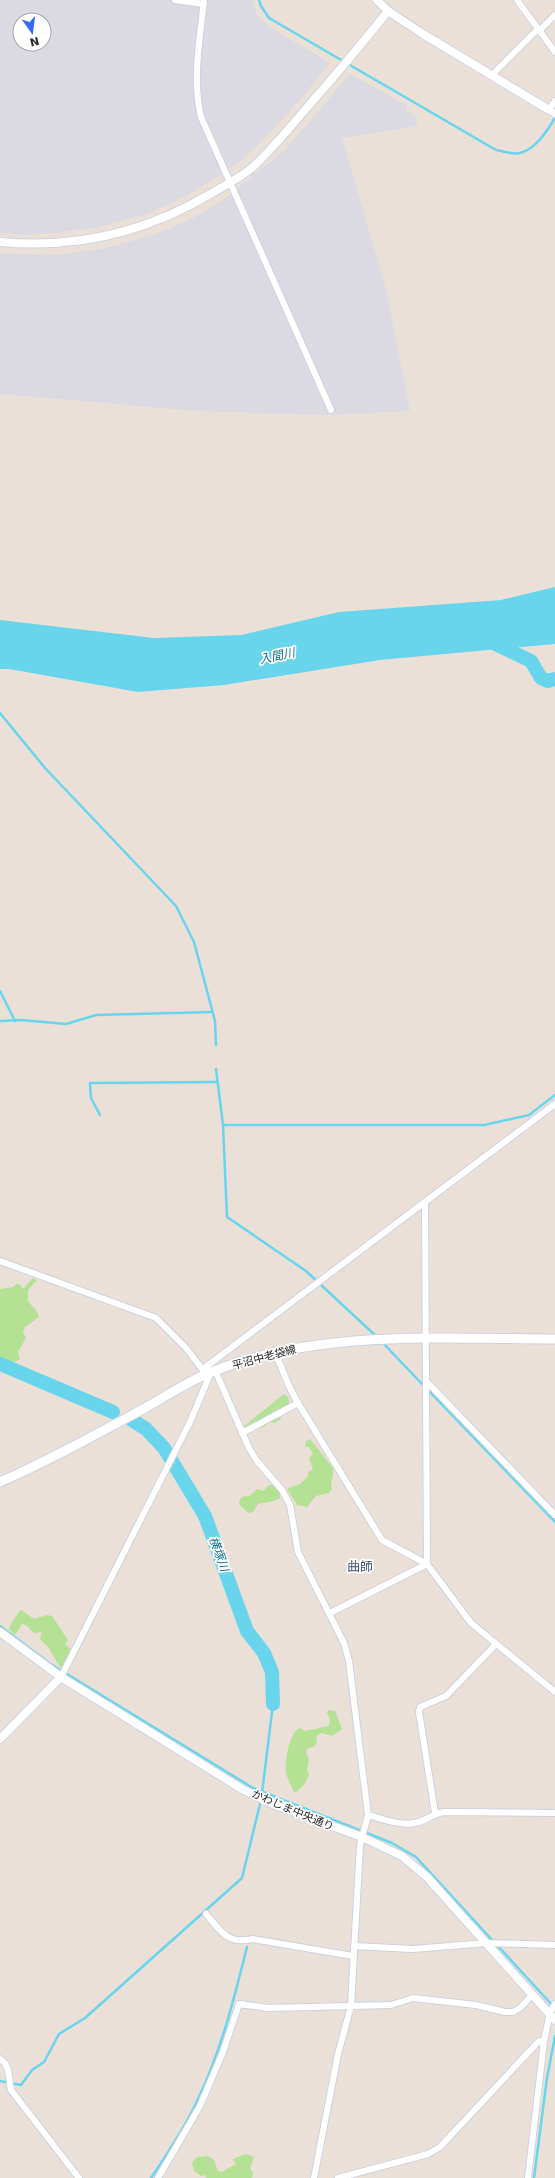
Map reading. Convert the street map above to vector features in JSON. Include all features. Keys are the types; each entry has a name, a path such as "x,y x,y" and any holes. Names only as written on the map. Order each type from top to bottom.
{"main road":[{"name":"平沼中老袋線","path":"0,1482 46,1462 209,1371 275,1352 318,1344 426,1338 555,1339"}],"street":[{"path":"175,0 204,2 196,74 197,101 201,117 331,410"},
{"path":"376,0 388,11 491,76 552,112 555,101"},
{"path":"517,0 555,52"},
{"path":"0,242 49,244 99,238 143,226 184,210 231,182 252,167 282,137 350,59 388,11"},
{"path":"491,76 555,15"},
{"path":"0,1739 61,1677 190,1422 209,1371 555,1104"},
{"path":"425,1203 427,1564"},
{"path":"0,1260 156,1318 209,1371 257,1461 282,1490 290,1505 298,1552 344,1643 350,1661 368,1815 362,1837 351,2006 338,2054 314,2178"},
{"path":"275,1352 289,1386 298,1402 382,1540 427,1564 471,1623 555,1692"},
{"path":"426,1381 555,1515"},
{"path":"242,1433 298,1402"},
{"path":"330,1613 427,1564"},
{"name":"かわじま中央通り","path":"0,1632 61,1677 242,1789 270,1803 362,1837 402,1856 415,1866 487,1943 555,2020"},
{"path":"435,1813 419,1712 420,1707 446,1696 496,1644"},
{"path":"368,1815 400,1823 413,1824 422,1821 435,1813 555,1813"},
{"path":"206,1914 228,1939 237,1941 253,1939 354,1956"},
{"path":"354,1946 413,1949 487,1943 555,1945"},
{"path":"158,2178 200,2106 223,2052 238,2004 268,2008 391,2005 413,1998 476,2005 505,2012 513,2012 520,2008 533,1994"},
{"path":"528,2178 544,2041 550,2013 555,2004"},
{"path":"338,2178 428,2154 440,2146 539,2041 544,2041"},
{"path":"0,2060 4,2063 8,2070 11,2090 79,2178"}],"shaded area":[{"path":"0,0 253,0 257,15 268,26 330,63 292,109 261,142 237,164 183,198 146,214 99,227 25,235 0,233"},
{"path":"350,74 407,105 407,111 415,116 418,124 414,127 342,138 385,285 410,411 327,415 198,411 0,394 0,253 58,255 106,248 156,234 193,218 223,200 286,149"}],"green space":[{"path":"33,1278 37,1280 28,1290 28,1301 38,1313 39,1317 25,1327 23,1332 26,1338 18,1352 20,1359 13,1363 13,1366 10,1369 5,1365 0,1368 0,1289 13,1287 16,1284 19,1284 23,1289"},
{"path":"284,1394 288,1397 290,1409 281,1413 280,1420 274,1423 270,1422 264,1427 247,1429 244,1426"},
{"path":"310,1439 333,1468 333,1471 331,1483 332,1489 329,1493 316,1496 307,1507 297,1505 287,1489 300,1484 308,1476 308,1472 313,1470 309,1458 313,1454 309,1447 305,1447 306,1441"},
{"path":"269,1485 273,1485 280,1493 280,1498 274,1501 258,1504 253,1512 248,1513 239,1504 240,1499 245,1496 250,1496 257,1489 263,1491"},
{"path":"21,1610 34,1619 47,1615 52,1616 68,1640 65,1644 70,1648 69,1652 71,1654 67,1667 62,1668 48,1647 41,1640 40,1638 42,1632 34,1633 26,1625 22,1624 15,1635 9,1629"},
{"path":"328,1710 335,1711 342,1729 332,1736 322,1733 316,1736 317,1742 315,1746 308,1748 306,1752 309,1760 307,1769 309,1775 304,1785 295,1793 286,1773 288,1748 293,1734 300,1728 305,1731 329,1726 330,1718 327,1713"},
{"path":"246,2154 254,2157 250,2168 253,2173 252,2178 206,2178 205,2175 201,2176 194,2171 192,2163 197,2157 208,2156 214,2160 218,2171 222,2172 236,2164 233,2159"}],"water":[{"name":"入間川","path":"555,587 555,644 380,660 224,685 138,692 9,669 0,669 0,620 154,638 241,635 339,612 501,600"}],"waterway":[{"path":"259,0 269,18 496,150 514,154 526,151 536,144 555,118"},
{"path":"487,640 531,661 541,678 548,681 555,679"},
{"path":"0,713 45,768 176,906 194,942 215,1021 216,1045"},
{"path":"0,991 15,1021"},
{"path":"0,1021 21,1020 66,1024 96,1015 212,1012"},
{"path":"216,1069 223,1125 227,1217 306,1271 377,1337"},
{"path":"100,1115 91,1098 90,1083 217,1082"},
{"path":"223,1125 484,1125 529,1115 555,1095"},
{"path":"382,1342 424,1386"},
{"name":"横塚川","path":"0,1364 113,1412"},
{"path":"428,1390 555,1522"},
{"name":"横塚川","path":"132,1420 146,1429 164,1448 205,1516 247,1631 264,1653 272,1672 273,1704"},
{"path":"0,1626 49,1663 253,1788 392,1843 416,1857 493,1941"},
{"path":"262,1793 273,1704"},
{"path":"0,2081 21,2085 32,2070 44,2062 59,2034 85,2018 242,1878 261,1800"},
{"path":"497,1945 553,2006"},
{"path":"151,2178 193,2109 214,2062 247,1947"},
{"path":"534,2178 547,2078 555,2036"}],"district":[{"name":"曲師","path":"360,1566"}]}
